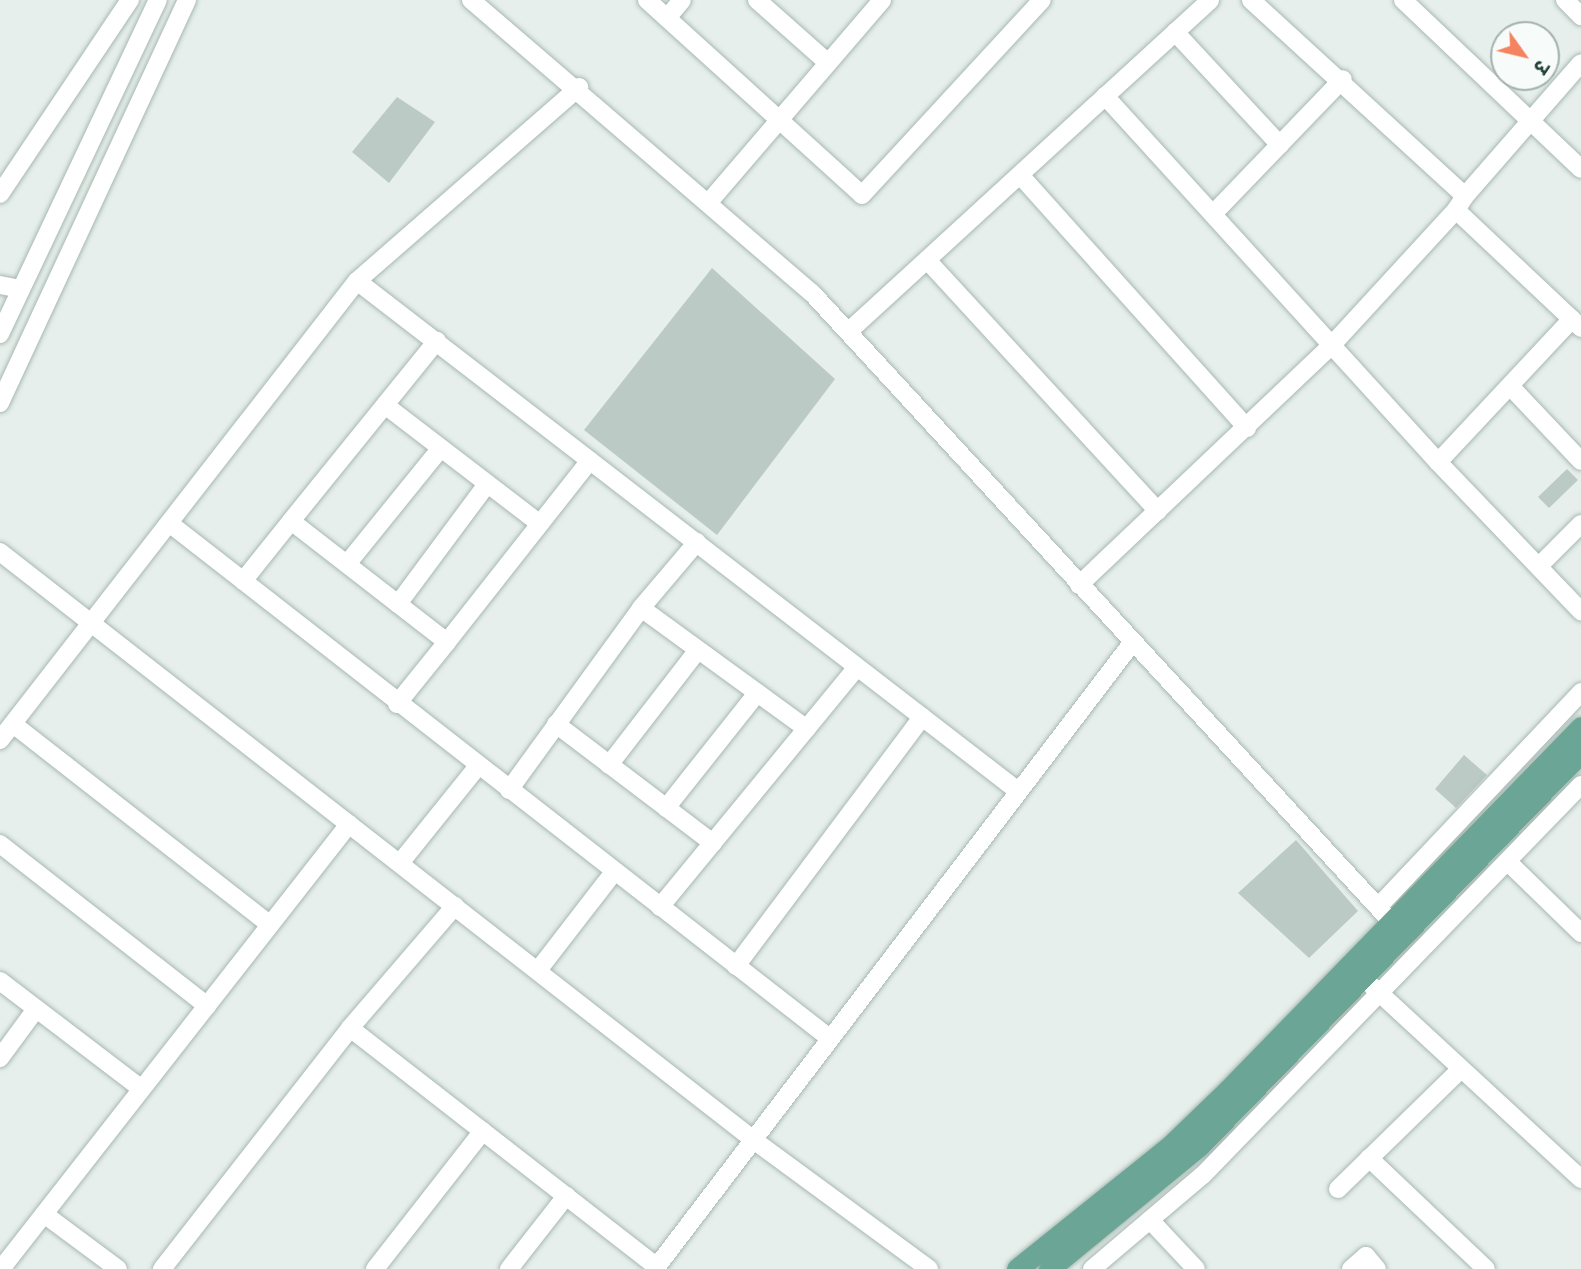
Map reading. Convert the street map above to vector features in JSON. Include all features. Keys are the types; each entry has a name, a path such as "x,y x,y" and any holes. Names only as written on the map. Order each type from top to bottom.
{"main road":[{"path":"1017,1269 1170,1146 1581,727"},
{"path":"1049,1269 1200,1144 1363,977 1391,922 1581,752"}],"street":[{"path":"0,194 130,0"},
{"path":"0,334 158,0"},
{"path":"0,403 187,0"},
{"path":"471,0 579,87 709,202 848,332 1391,922 1581,692"},
{"path":"647,0 862,195 1042,0"},
{"path":"667,18 682,0"},
{"path":"757,0 828,62"},
{"path":"709,202 882,0"},
{"path":"848,332 1210,0"},
{"path":"1251,0 1343,79 1577,324 1510,386 1438,462"},
{"path":"1403,0 1581,169"},
{"path":"1565,0 1581,16"},
{"path":"1175,32 1280,145"},
{"path":"1079,585 1330,347 1461,203 1529,119 1581,63"},
{"path":"1213,214 1343,79"},
{"path":"0,740 357,281 579,87"},
{"path":"1105,96 1330,347 1581,611"},
{"path":"1020,175 1247,428"},
{"path":"926,260 1158,511"},
{"path":"357,281 1018,791"},
{"path":"0,285 21,289"},
{"path":"243,582 437,341"},
{"path":"1510,386 1581,461"},
{"path":"385,405 540,524"},
{"path":"347,565 440,448"},
{"path":"397,704 590,460"},
{"path":"398,604 487,484"},
{"path":"291,521 447,642"},
{"path":"169,523 397,704 828,1037"},
{"path":"1540,565 1581,524"},
{"path":"509,790 641,608 697,542"},
{"path":"0,552 93,621 755,1141 929,1269"},
{"path":"641,608 807,729"},
{"path":"350,1028 656,1268 755,1141 763,1122 1132,643"},
{"path":"609,765 698,650"},
{"path":"660,907 858,667"},
{"path":"666,808 757,692"},
{"path":"736,966 922,717"},
{"path":"13,724 270,925"},
{"path":"556,724 713,843"},
{"path":"400,863 478,766"},
{"path":"1092,1269 1203,1175 1581,785"},
{"path":"1,1269 349,824"},
{"path":"0,844 206,1006"},
{"path":"1508,862 1581,933"},
{"path":"539,969 614,872"},
{"path":"162,1269 350,1028 455,906"},
{"path":"1363,977 1460,1070 1581,1179"},
{"path":"0,981 142,1089"},
{"path":"0,1058 36,1009"},
{"path":"1338,1189 1460,1070"},
{"path":"375,1269 483,1131"},
{"path":"1369,1158 1486,1269"},
{"path":"509,1269 566,1196"},
{"path":"44,1214 118,1269"},
{"path":"1150,1220 1196,1269"},
{"path":"1351,1269 1366,1256 1377,1269"}],"building":[{"path":"397,97 435,122 389,183 352,152"},
{"path":"712,268 835,379 717,535 584,430"},
{"path":"1567,469 1578,480 1549,508 1538,497"},
{"path":"1464,755 1487,775 1456,808 1435,789"},
{"path":"1296,840 1358,911 1309,958 1238,893"}]}
